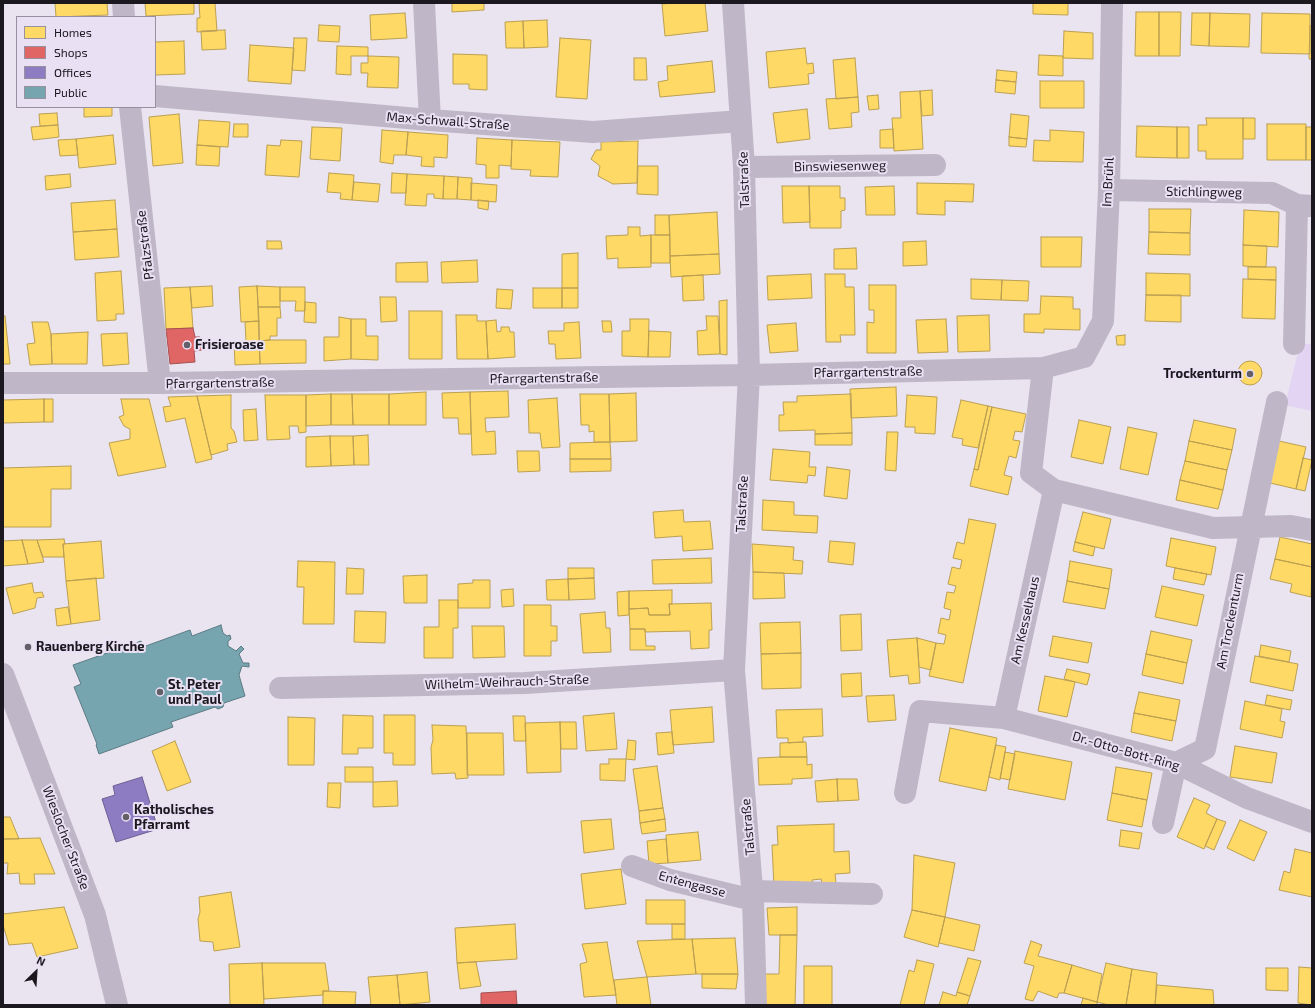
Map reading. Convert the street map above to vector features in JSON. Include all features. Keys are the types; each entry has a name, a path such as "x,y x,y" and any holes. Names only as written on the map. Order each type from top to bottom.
{"street":[{"path":"123,3 124,16"},
{"path":"424,3 430,120"},
{"name":"Talstraße","path":"733,3 744,167 749,375 734,670 753,896 756,1005"},
{"name":"Im Brühl","path":"1084,357 1103,321 1109,190 1112,3"},
{"name":"Max-Schwall-Straße","path":"156,96 430,120 593,132 741,121"},
{"name":"Pfalzstraße","path":"130,108 160,384"},
{"name":"Binswiesenweg","path":"744,167 935,165"},
{"name":"Stichlingweg","path":"1109,190 1272,193 1304,206 1294,344"},
{"name":"Pfarrgartenstraße","path":"3,383 160,384 749,375 1043,368 1084,357"},
{"path":"1043,368 1030,473 1054,490 1213,528 1291,526 1312,530"},
{"name":"Am Trockenturm","path":"1176,763 1205,749 1250,526 1277,402"},
{"name":"Am Kesselhaus","path":"1004,718 1054,490"},
{"name":"Wilhelm-Weihrauch-Straße","path":"280,688 525,683 734,670"},
{"name":"Wieslocher Straße","path":"3,674 96,915 117,1005"},
{"path":"906,793 920,711 1004,718"},
{"name":"Dr.-Otto-Bott-Ring","path":"1004,718 1176,763 1247,798 1312,822"},
{"path":"1163,823 1176,763"},
{"name":"Entengasse","path":"632,866 670,880 753,896 872,894"}],"shaded area":[{"path":"1300,344 1312,344 1312,411 1285,405"}],"building: Homes":[{"path":"55,3 107,3 108,15 56,16"},
{"path":"145,3 194,3 194,14 146,16"},
{"path":"199,3 215,3 217,31 197,32 197,18 200,18"},
{"path":"452,3 484,3 484,10 452,12"},
{"path":"705,3 708,31 665,36 662,4"},
{"path":"1033,3 1068,3 1068,15 1033,14"},
{"path":"1136,12 1159,12 1159,56 1135,56"},
{"path":"1159,12 1181,12 1180,56 1159,56"},
{"path":"405,13 407,38 371,40 370,15"},
{"path":"1192,13 1210,13 1209,46 1191,45"},
{"path":"1210,13 1250,14 1249,47 1209,46"},
{"path":"1262,13 1310,14 1310,54 1261,53"},
{"path":"547,20 548,47 524,48 523,21"},
{"path":"523,21 524,48 506,48 505,22"},
{"path":"319,25 340,26 339,42 318,41"},
{"path":"1310,26 1312,26 1312,59 1309,59"},
{"path":"225,30 226,49 202,50 201,31"},
{"path":"1064,31 1093,33 1093,59 1063,58"},
{"path":"294,38 307,38 305,71 292,70"},
{"path":"560,38 591,40 587,99 556,97"},
{"path":"184,41 185,74 156,75 156,42"},
{"path":"250,45 294,48 291,84 248,81"},
{"path":"337,46 368,47 368,56 351,56 351,75 336,74"},
{"path":"805,48 807,64 813,63 814,73 808,74 809,84 769,88 766,52"},
{"path":"453,54 487,55 487,90 469,89 469,84 453,84"},
{"path":"1039,55 1063,56 1063,76 1038,75"},
{"path":"368,56 399,57 398,88 367,87 368,73 361,73 361,63 368,63"},
{"path":"634,58 646,58 647,80 634,80"},
{"path":"855,58 858,97 836,99 833,60"},
{"path":"712,61 715,92 660,97 658,82 668,80 667,66"},
{"path":"997,70 1017,72 1016,82 996,80"},
{"path":"996,80 1016,82 1015,94 995,92"},
{"path":"1040,81 1084,81 1084,108 1040,108"},
{"path":"932,90 933,115 922,116 920,91"},
{"path":"920,91 923,149 894,151 892,118 901,118 900,92"},
{"path":"878,95 879,109 869,110 867,96"},
{"path":"858,97 859,112 851,113 852,127 829,129 826,99"},
{"path":"84,108 112,108 112,116 84,117"},
{"path":"807,109 810,139 777,143 773,113"},
{"path":"57,113 58,125 40,126 39,114"},
{"path":"179,114 183,163 153,166 149,117"},
{"path":"1011,114 1029,116 1027,139 1009,137"},
{"path":"1206,118 1243,118 1243,159 1206,159 1206,151 1198,151 1198,125 1207,125"},
{"path":"1243,118 1255,118 1255,139 1243,139"},
{"path":"199,120 230,122 228,147 197,145"},
{"path":"234,124 248,124 248,137 233,137"},
{"path":"1267,124 1306,124 1306,160 1267,160"},
{"path":"58,125 59,137 33,140 31,127"},
{"path":"1137,126 1177,127 1177,158 1136,157"},
{"path":"312,127 342,128 340,161 310,159"},
{"path":"1177,127 1189,127 1189,158 1177,158"},
{"path":"1306,127 1312,127 1312,160 1306,160"},
{"path":"893,129 894,148 880,148 880,130"},
{"path":"382,130 408,132 406,155 394,155 393,164 380,162"},
{"path":"1050,130 1084,132 1083,162 1033,161 1034,140 1050,141"},
{"path":"408,132 448,135 447,158 434,157 434,167 421,166 422,157 406,155"},
{"path":"113,135 116,164 79,168 76,139"},
{"path":"1009,137 1027,139 1026,147 1009,146"},
{"path":"477,138 512,140 511,166 499,165 499,178 486,178 486,165 476,164"},
{"path":"76,139 78,155 60,156 58,140"},
{"path":"281,140 302,141 299,177 265,175 267,145 280,146"},
{"path":"512,140 560,142 558,177 530,176 531,170 511,169"},
{"path":"638,141 637,183 613,184 598,176 600,166 591,159 596,150 601,150 601,142"},
{"path":"197,145 220,147 219,166 196,165"},
{"path":"638,166 658,166 658,195 637,194"},
{"path":"329,173 354,175 352,200 340,199 341,193 327,192"},
{"path":"392,173 407,174 406,193 391,193"},
{"path":"70,174 71,187 46,190 45,176"},
{"path":"407,174 444,176 443,199 434,198 434,194 427,194 426,206 405,205"},
{"path":"444,176 458,177 457,199 443,199"},
{"path":"458,177 472,178 471,200 457,199"},
{"path":"354,182 380,184 378,202 352,200"},
{"path":"471,183 497,185 496,202 471,200"},
{"path":"917,183 974,184 973,202 945,201 945,215 917,214"},
{"path":"782,186 809,186 810,222 783,223"},
{"path":"809,186 840,186 840,198 845,198 845,210 841,211 841,228 810,228"},
{"path":"894,186 895,215 866,215 865,187"},
{"path":"115,200 117,229 73,232 71,203"},
{"path":"478,200 489,201 488,210 478,208"},
{"path":"1149,209 1191,209 1190,233 1149,232"},
{"path":"1244,210 1279,212 1278,247 1243,245"},
{"path":"717,212 719,254 670,256 669,215"},
{"path":"655,215 669,215 670,235 655,235"},
{"path":"628,227 640,227 640,236 651,235 651,267 618,268 618,258 607,259 606,236 628,235"},
{"path":"117,229 119,257 75,260 73,232"},
{"path":"1149,232 1190,233 1190,255 1148,254"},
{"path":"651,235 670,235 670,263 651,263"},
{"path":"1041,237 1082,237 1081,267 1041,267"},
{"path":"267,241 281,241 282,249 267,249"},
{"path":"926,241 927,265 903,266 903,242"},
{"path":"1243,245 1267,246 1266,267 1243,266"},
{"path":"856,248 857,269 834,269 834,249"},
{"path":"578,253 578,288 562,288 562,254"},
{"path":"719,254 720,274 671,277 670,256"},
{"path":"477,260 478,282 442,283 441,262"},
{"path":"427,262 428,282 396,282 396,263"},
{"path":"1248,267 1276,267 1276,280 1248,279"},
{"path":"121,271 124,314 116,314 116,320 97,321 95,273"},
{"path":"1146,273 1190,274 1190,296 1146,295"},
{"path":"811,274 812,298 768,300 767,276"},
{"path":"825,274 845,274 845,287 854,287 855,335 840,335 841,342 826,342"},
{"path":"703,275 704,300 683,301 682,276"},
{"path":"971,279 1002,280 1001,300 971,299"},
{"path":"1243,279 1276,280 1275,319 1242,318"},
{"path":"1002,280 1029,281 1028,301 1001,300"},
{"path":"869,285 896,285 896,353 867,353 867,322 874,323 874,310 869,310"},
{"path":"212,286 213,306 192,308 190,287"},
{"path":"257,286 280,287 280,307 258,307"},
{"path":"257,286 259,321 241,322 239,287"},
{"path":"190,287 193,328 166,329 164,288"},
{"path":"280,287 305,287 305,311 295,311 296,301 280,301"},
{"path":"533,288 562,288 562,308 533,308"},
{"path":"562,288 578,288 578,308 562,308"},
{"path":"497,289 513,290 511,309 496,308"},
{"path":"1146,295 1181,295 1181,322 1145,321"},
{"path":"1041,296 1073,297 1073,309 1080,309 1080,330 1044,329 1044,333 1024,332 1024,314 1040,314"},
{"path":"380,297 396,297 397,321 381,322"},
{"path":"727,300 727,355 720,354 719,301"},
{"path":"305,302 316,303 316,323 304,322"},
{"path":"258,307 280,307 281,318 277,318 277,336 270,336 270,340 259,341"},
{"path":"409,311 442,311 442,359 409,359"},
{"path":"456,315 477,315 477,321 486,321 488,359 457,359"},
{"path":"989,315 990,351 958,352 957,316"},
{"path":"5,316 10,364 3,364 3,317"},
{"path":"706,316 718,316 720,354 698,355 697,331 707,330"},
{"path":"339,317 351,319 351,359 324,361 324,337 339,337"},
{"path":"351,319 366,319 366,336 378,336 378,360 351,359"},
{"path":"630,319 649,319 648,357 622,356 622,331 630,331"},
{"path":"946,319 948,352 918,353 916,320"},
{"path":"496,320 497,332 501,331 501,327 509,327 510,332 514,332 515,357 488,359 486,321"},
{"path":"259,321 260,364 235,365 234,342 246,341 245,322"},
{"path":"602,321 611,321 612,332 603,332"},
{"path":"32,322 48,322 51,334 52,364 30,365 27,344 35,343"},
{"path":"579,322 581,358 556,359 555,344 549,344 548,331 564,331 564,323"},
{"path":"796,323 798,351 770,353 767,325"},
{"path":"649,331 671,332 670,357 648,357"},
{"path":"88,332 87,364 52,364 51,334"},
{"path":"127,333 129,364 103,366 101,334"},
{"path":"1125,335 1125,345 1117,345 1116,336"},
{"path":"306,340 306,363 260,364 259,341"},
{"name":"Trockenturm","path":"1250,361 1259,364 1262,373 1259,382 1250,385 1241,382 1238,373 1241,364"},
{"path":"896,387 897,416 851,418 850,389"},
{"path":"508,391 509,417 485,418 486,432 495,431 496,454 472,455 470,392"},
{"path":"426,392 426,425 389,425 389,394"},
{"path":"470,392 471,434 459,434 458,418 443,418 442,393"},
{"path":"636,393 637,441 610,442 609,394"},
{"path":"331,394 352,394 353,425 331,425"},
{"path":"331,394 331,425 306,426 306,395"},
{"path":"352,394 389,394 389,425 353,425"},
{"path":"580,394 609,394 610,442 594,442 594,431 589,432 589,425 581,425"},
{"path":"851,394 852,433 815,434 815,430 779,431 779,415 784,415 783,402 797,402 797,396"},
{"path":"231,395 231,428 234,431 237,442 227,444 228,450 211,455 197,396"},
{"path":"265,395 306,395 306,432 299,433 298,426 289,426 290,439 267,440"},
{"path":"907,395 937,397 935,434 915,433 915,427 905,427"},
{"path":"197,396 212,459 196,463 185,418 166,422 163,407 171,406 168,397"},
{"path":"557,398 560,447 542,448 540,433 529,433 528,400"},
{"path":"44,399 53,399 53,422 44,422"},
{"path":"44,399 44,422 3,423 3,400"},
{"path":"121,399 149,399 166,467 118,476 109,443 130,439 130,429 124,426 119,417 124,415"},
{"path":"961,400 988,406 978,448 962,445 963,439 952,437"},
{"path":"988,406 992,407 978,470 974,469"},
{"path":"992,407 1026,414 1022,432 1015,431 1013,440 1020,441 1016,458 1009,456 1004,475 1012,477 1008,495 970,486 974,469 978,470"},
{"path":"256,409 258,440 244,441 243,410"},
{"path":"1079,420 1111,427 1103,464 1071,457"},
{"path":"1194,420 1236,429 1232,450 1189,441"},
{"path":"1128,427 1157,433 1148,475 1120,469"},
{"path":"887,432 898,432 896,471 885,470"},
{"path":"852,433 852,445 815,445 815,434"},
{"path":"368,435 369,465 354,465 353,436"},
{"path":"330,436 331,466 306,467 306,437"},
{"path":"330,436 353,436 354,465 331,466"},
{"path":"1189,441 1232,450 1227,470 1185,461"},
{"path":"1279,441 1306,447 1296,489 1270,483"},
{"path":"610,442 611,459 570,459 570,443"},
{"path":"773,449 810,452 809,467 816,467 815,476 808,475 807,483 770,480"},
{"path":"517,451 539,451 540,471 518,472"},
{"path":"1303,458 1312,460 1305,491 1296,489"},
{"path":"570,459 611,459 611,471 570,472"},
{"path":"1185,461 1227,470 1223,490 1180,480"},
{"path":"71,466 71,489 51,489 51,527 3,527 3,468"},
{"path":"827,467 850,470 847,499 824,496"},
{"path":"1180,480 1223,490 1218,509 1176,500"},
{"path":"763,500 794,502 794,515 818,516 817,533 762,530"},
{"path":"683,510 684,522 710,521 713,549 683,551 682,536 655,538 653,512"},
{"path":"1083,512 1111,519 1104,549 1075,542"},
{"path":"969,519 996,524 963,683 929,676 936,643 944,644 946,635 938,633 941,618 949,620 951,610 944,608 947,592 954,593 956,586 948,584 952,567 960,569 962,560 953,558 957,542 964,544"},
{"path":"1280,537 1312,544 1312,567 1275,559"},
{"path":"1171,538 1216,547 1211,575 1166,566"},
{"path":"64,539 64,557 43,557 37,540"},
{"path":"22,540 37,540 44,562 28,564"},
{"path":"22,540 28,564 3,566 3,541"},
{"path":"101,541 104,578 66,581 63,544"},
{"path":"830,541 855,543 853,565 828,562"},
{"path":"1075,542 1095,547 1093,556 1073,551"},
{"path":"752,544 794,547 793,560 803,561 802,574 753,572"},
{"path":"711,558 712,583 653,584 652,560"},
{"path":"1275,559 1312,567 1311,597 1290,592 1292,584 1270,579"},
{"path":"298,561 335,562 334,624 303,624 304,587 297,587"},
{"path":"1070,561 1112,569 1109,589 1067,581"},
{"path":"347,568 364,569 363,594 346,594"},
{"path":"568,568 594,568 594,578 568,579"},
{"path":"1175,568 1207,574 1204,585 1173,579"},
{"path":"753,572 784,573 785,598 753,599"},
{"path":"427,575 427,603 404,603 403,576"},
{"path":"96,578 100,620 71,624 66,581"},
{"path":"594,578 595,599 569,600 568,579"},
{"path":"568,579 569,600 547,600 546,580"},
{"path":"473,580 490,580 490,608 458,608 458,584 473,583"},
{"path":"1067,581 1109,589 1105,609 1063,602"},
{"path":"32,583 34,593 42,592 44,597 37,598 35,608 13,614 6,588"},
{"path":"1162,586 1204,595 1197,626 1155,617"},
{"path":"513,589 514,606 502,607 501,590"},
{"path":"672,590 672,604 669,604 670,615 649,615 648,608 629,609 629,591"},
{"path":"629,591 629,615 618,616 617,592"},
{"path":"439,600 458,600 458,628 453,628 453,658 424,658 424,627 439,627"},
{"path":"711,603 712,630 709,630 709,648 691,649 690,631 645,632 645,629 630,629 629,609 648,608 649,615 670,615 669,604"},
{"path":"524,605 551,605 551,626 557,626 557,641 551,641 551,656 524,656"},
{"path":"68,607 71,624 57,626 55,609"},
{"path":"355,611 386,612 385,643 354,642"},
{"path":"605,612 606,628 610,628 611,652 583,653 580,614"},
{"path":"861,614 862,650 841,651 840,615"},
{"path":"800,622 801,653 761,654 760,623"},
{"path":"472,626 504,626 505,657 473,658"},
{"path":"630,629 645,629 646,646 655,646 655,650 630,650"},
{"path":"1151,631 1192,640 1187,663 1146,654"},
{"path":"1053,636 1092,643 1088,663 1049,656"},
{"path":"917,638 920,683 909,684 908,675 890,677 887,640"},
{"path":"917,638 936,643 931,670 919,667"},
{"path":"1261,645 1291,651 1289,662 1259,656"},
{"path":"801,653 801,688 762,689 761,654"},
{"path":"1146,654 1187,663 1183,684 1142,675"},
{"path":"1255,656 1298,664 1293,691 1250,682"},
{"path":"1067,669 1090,674 1087,685 1064,679"},
{"path":"861,673 862,696 842,697 841,674"},
{"path":"1045,676 1075,682 1067,717 1038,711"},
{"path":"1139,692 1180,700 1176,721 1134,713"},
{"path":"894,695 896,720 868,722 866,696"},
{"path":"1267,695 1292,700 1290,710 1265,705"},
{"path":"1245,701 1282,709 1280,721 1285,722 1282,738 1240,729"},
{"path":"712,707 714,742 673,745 670,710"},
{"path":"822,709 823,736 803,737 803,742 788,743 788,738 777,738 776,710"},
{"path":"614,713 617,749 586,751 583,716"},
{"path":"1134,713 1176,721 1172,741 1131,732"},
{"path":"343,715 373,716 373,748 358,748 358,754 342,754"},
{"path":"384,715 415,715 415,765 393,765 393,753 384,753"},
{"path":"513,716 525,716 526,741 514,741"},
{"path":"288,717 315,718 314,765 288,765"},
{"path":"560,722 561,772 527,773 525,723"},
{"path":"560,722 576,722 577,749 561,749"},
{"path":"432,725 466,726 468,778 456,779 455,773 432,774"},
{"path":"950,728 997,738 986,791 939,781"},
{"path":"672,732 674,753 658,755 656,733"},
{"path":"467,733 503,733 504,775 467,775"},
{"path":"628,740 636,741 635,760 626,759"},
{"path":"175,741 191,782 167,791 152,751"},
{"path":"806,742 807,757 780,757 780,743"},
{"path":"996,745 1006,747 1000,780 989,777"},
{"path":"1235,746 1277,753 1272,783 1230,777"},
{"path":"1015,751 1072,762 1065,800 1008,789"},
{"path":"1005,752 1015,754 1010,780 1000,778"},
{"path":"807,757 807,765 812,764 812,778 792,779 792,784 759,785 758,758"},
{"path":"609,759 626,759 625,781 600,780 600,764 609,764"},
{"path":"657,766 663,808 639,811 633,769"},
{"path":"345,767 373,767 373,782 345,782"},
{"path":"1116,767 1152,773 1147,800 1112,793"},
{"path":"837,779 857,779 859,800 838,801"},
{"path":"837,779 838,801 817,802 815,781"},
{"path":"397,781 398,806 373,807 373,782"},
{"path":"328,783 341,783 340,808 327,807"},
{"path":"1112,793 1147,800 1142,827 1107,820"},
{"path":"1194,798 1210,805 1206,813 1217,819 1204,849 1177,837"},
{"path":"663,808 665,819 640,823 639,811"},
{"path":"3,817 10,817 19,839 3,839"},
{"path":"611,819 614,849 584,853 581,821"},
{"path":"665,819 666,831 642,834 640,823"},
{"path":"1217,819 1226,822 1214,850 1205,846"},
{"path":"1240,820 1267,832 1254,861 1227,848"},
{"path":"834,824 834,852 849,851 850,873 835,874 836,883 822,884 821,879 812,880 813,888 774,887 772,845 778,845 777,826"},
{"path":"1121,830 1142,833 1139,849 1119,846"},
{"path":"698,832 701,860 668,863 666,835"},
{"path":"40,838 55,874 34,874 35,884 20,884 19,873 7,874 8,863 3,863 3,839"},
{"path":"666,839 668,863 649,864 647,841"},
{"path":"1295,849 1312,853 1312,897 1279,890 1284,871 1290,873"},
{"path":"914,855 955,863 945,917 912,910"},
{"path":"621,869 626,904 585,909 581,874"},
{"path":"231,892 240,947 214,951 213,942 200,941 198,919 200,912 199,897"},
{"path":"646,900 685,900 685,924 646,924"},
{"path":"64,907 78,948 37,957 32,943 9,945 3,925 3,914"},
{"path":"797,907 797,935 769,935 767,908"},
{"path":"912,910 945,917 938,947 904,937"},
{"path":"945,917 980,925 974,951 939,943"},
{"path":"515,924 517,959 457,963 455,928"},
{"path":"672,924 685,924 685,939 672,939"},
{"path":"780,935 797,935 795,1005 764,1005 765,974 779,974"},
{"path":"735,938 738,974 696,974 692,939"},
{"path":"692,939 696,974 647,977 637,941"},
{"path":"1031,941 1042,945 1038,956 1072,965 1064,993 1059,993 1057,998 1038,991 1033,1001 1025,999 1034,966 1024,963"},
{"path":"607,942 616,995 584,997 580,964 587,962 582,944"},
{"path":"968,958 981,961 970,996 957,992"},
{"path":"917,960 934,964 924,1005 900,1005 909,970 914,972"},
{"path":"476,962 481,986 460,989 457,963"},
{"path":"262,963 264,1005 230,1005 229,964"},
{"path":"262,963 325,963 329,991 323,991 323,995 264,999"},
{"path":"1106,963 1132,969 1126,1005 1109,1005 1097,1002"},
{"path":"1072,965 1102,974 1097,1002 1064,993"},
{"path":"804,966 832,966 832,1005 804,1005"},
{"path":"1299,967 1312,968 1312,1005 1298,1003"},
{"path":"1266,968 1288,968 1288,991 1266,990"},
{"path":"1132,969 1157,973 1155,1005 1126,1005"},
{"path":"427,972 430,1002 400,1005 397,975"},
{"path":"702,974 738,974 736,989 702,988"},
{"path":"397,975 400,1005 371,1005 368,977"},
{"path":"647,977 651,1005 617,1005 614,980"},
{"path":"1157,985 1213,990 1214,1005 1155,1005"},
{"path":"323,991 356,992 355,1005 323,1005"},
{"path":"943,992 956,996 957,992 970,996 967,1005 939,1005"},
{"path":"1083,998 1097,1002 1097,1005 1081,1005"}],"building: Shops":[{"path":"193,328 195,337 200,337 202,350 194,351 195,362 170,364 166,329"},
{"path":"516,991 517,1005 481,1005 481,993"}],"building: Offices":[{"path":"142,777 158,829 116,842 102,799 115,795 113,786"}],"building: Public":[{"name":"St. Peter und Paul","path":"221,625 223,633 227,636 230,635 231,639 228,641 228,646 236,651 241,646 244,649 239,654 243,663 249,663 249,667 242,666 239,675 245,696 224,703 223,707 218,709 215,707 171,722 173,727 99,754 97,744 74,687 81,684 73,665 141,641 143,647 190,630 192,636"}],"place":[{"name":"Frisieroase","path":"187,345"},
{"name":"Trockenturm","path":"1250,374"},
{"name":"Rauenberg Kirche","path":"28,647"},
{"name":"St. Peter und Paul","path":"160,692"},
{"name":"Katholisches Pfarramt","path":"126,817"}]}
